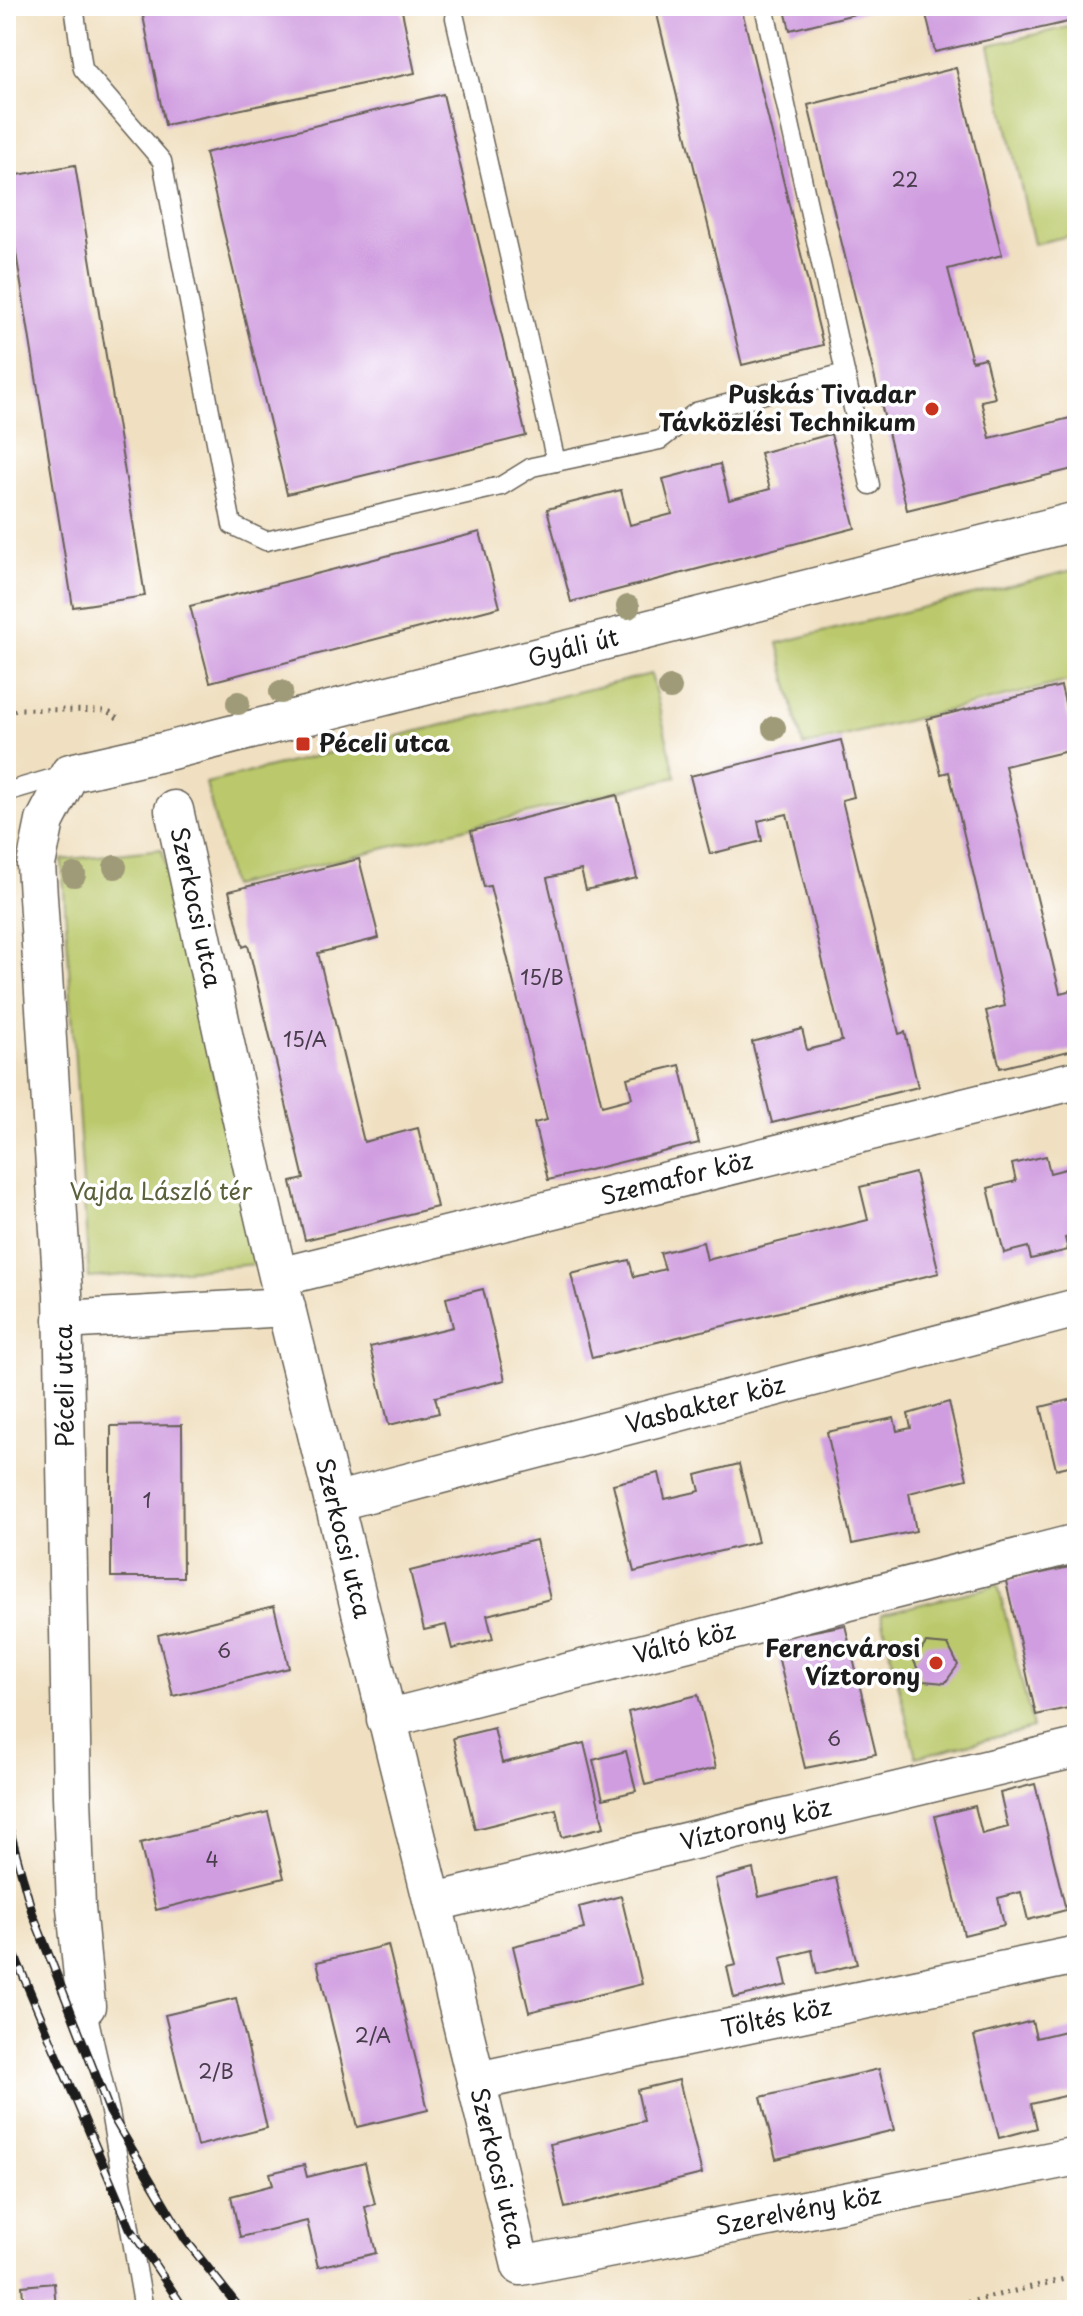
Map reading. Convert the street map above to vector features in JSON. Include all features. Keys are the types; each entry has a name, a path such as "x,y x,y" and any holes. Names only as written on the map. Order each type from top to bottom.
{"street":[{"name":"Gyáli út","path":"70,773 1077,521"},
{"name":"Péceli utca","path":"70,773 45,821 36,865 63,1320 72,1796 76,1907 86,2006"},
{"name":"Szerkocsi utca","path":"174,810 282,1292 386,1719 435,1902 521,2266"},
{"name":"Szemafor köz","path":"63,1320 282,1292 1077,1080"},
{"name":"Vasbakter köz","path":"334,1502 1077,1308"},
{"name":"Váltó köz","path":"386,1719 1077,1543"},
{"name":"Víztorony köz","path":"435,1902 1077,1748"},
{"name":"Töltés köz","path":"477,2081 1077,1955"},
{"name":"Szerelvény köz","path":"521,2266 1077,2156"}],"lane":[{"path":"74,6 83,69 162,161 232,525 266,541 501,486 532,467 660,440 696,412 845,373"},
{"path":"764,6 870,485"},
{"path":"455,18 556,462"},
{"path":"6,792 70,773"},
{"path":"86,2006 110,2112 144,2310"}],"path":[{"path":"6,713 20,709 107,711 167,751"},
{"path":"936,2310 1077,2276"}],"green space":[{"path":"1077,25 1077,234 1034,244 989,45"},
{"path":"1077,569 1077,679 803,746 778,643"},
{"path":"651,674 676,777 231,886 206,783"},
{"name":"Vajda László tér","path":"162,849 257,1264 89,1278 62,860"},
{"path":"998,1585 1033,1728 916,1757 881,1614"}],"building":[{"path":"141,6 401,6 415,73 165,125"},
{"path":"655,6 741,6 823,345 742,365"},
{"path":"784,6 870,6 871,10 790,30"},
{"path":"924,6 1077,6 1077,20 935,52"},
{"path":"956,68 1002,255 948,269 972,361 985,358 995,398 981,401 990,438 1074,417 1068,395 1077,392 1077,468 907,510 808,105"},
{"path":"443,94 526,436 287,494 205,153"},
{"path":"75,165 145,596 73,607 6,177"},
{"path":"831,434 855,528 571,602 547,509 621,490 630,525 672,514 663,479 720,464 729,500 770,489 760,453"},
{"path":"480,532 500,607 210,682 190,606"},
{"path":"1061,686 1076,749 1005,766 1060,993 1077,989 1077,1049 1000,1068 986,1011 1005,1006 949,772 941,774 927,719"},
{"path":"841,740 854,797 842,800 899,1034 905,1032 918,1087 772,1123 752,1042 802,1029 807,1050 842,1041 787,814 758,821 762,841 710,854 690,776"},
{"path":"617,795 637,878 586,890 581,870 547,878 602,1106 632,1098 627,1078 680,1065 699,1143 548,1180 534,1123 547,1120 490,886 484,887 471,831"},
{"path":"359,859 379,938 318,953 364,1142 418,1128 437,1207 305,1240 291,1182 304,1179 248,945 243,947 229,891"},
{"path":"1046,1156 1050,1173 1077,1166 1077,1235 1065,1238 1068,1250 1031,1259 1028,1247 1004,1253 988,1188 1016,1181 1012,1164"},
{"path":"915,1173 939,1273 592,1358 571,1274 629,1260 634,1277 665,1269 660,1253 703,1242 707,1260 868,1220 860,1187"},
{"path":"483,1289 505,1380 435,1397 439,1413 389,1425 370,1347 453,1327 446,1298"},
{"path":"1077,1398 1077,1464 1056,1469 1041,1407"},
{"path":"949,1402 967,1479 909,1493 916,1531 852,1544 827,1432 894,1418 897,1431 911,1428 908,1414"},
{"path":"182,1425 183,1577 111,1577 111,1426"},
{"path":"739,1464 758,1542 634,1572 613,1484 659,1473 665,1499 700,1491 696,1475"},
{"path":"536,1540 550,1599 487,1615 493,1639 452,1649 446,1625 424,1630 410,1571"},
{"path":"1074,1566 1077,1580 1077,1706 1036,1715 1006,1581"},
{"path":"274,1606 289,1668 173,1696 158,1635"},
{"path":"845,1625 876,1754 805,1768 774,1639"},
{"name":"Ferencvárosi Víztorony","path":"926,1643 948,1645 958,1665 945,1683 923,1681 914,1661"},
{"path":"698,1695 716,1768 645,1785 628,1712"},
{"path":"494,1728 502,1763 584,1743 604,1827 562,1837 556,1809 475,1829 453,1738"},
{"path":"626,1751 636,1791 603,1799 593,1760"},
{"path":"1035,1784 1066,1910 1028,1920 1021,1892 998,1898 1004,1925 964,1935 935,1816 975,1806 982,1834 1008,1827 1000,1793"},
{"path":"268,1812 284,1878 156,1910 140,1843"},
{"path":"753,1869 759,1897 836,1878 857,1964 817,1974 812,1950 781,1958 787,1985 734,1998 727,1967 736,1965 715,1879"},
{"path":"621,1896 642,1984 529,2012 513,1946 584,1929 579,1907"},
{"path":"388,1945 428,2110 357,2127 317,1962"},
{"path":"236,1998 267,2128 197,2146 165,2015"},
{"path":"1032,2021 1036,2038 1077,2028 1077,2093 1031,2104 1037,2128 999,2138 974,2036"},
{"path":"879,2069 894,2130 776,2159 761,2097"},
{"path":"679,2080 702,2174 565,2208 550,2144 644,2121 637,2090"},
{"path":"365,2163 375,2204 365,2207 376,2253 318,2267 307,2221 240,2237 231,2196 273,2185 270,2173 304,2165 307,2177"},
{"path":"54,2283 56,2310 24,2310 22,2286"}],"railway":[{"path":"6,1817 32,1912 110,2112 185,2239 241,2310"},
{"path":"6,1935 130,2228 185,2310"}],"place":[{"name":"Puskás Tivadar Távközlési Technikum","path":"932,409"},
{"name":"Péceli utca","path":"303,744"},
{"name":"Ferencvárosi Víztorony","path":"936,1663"}]}
